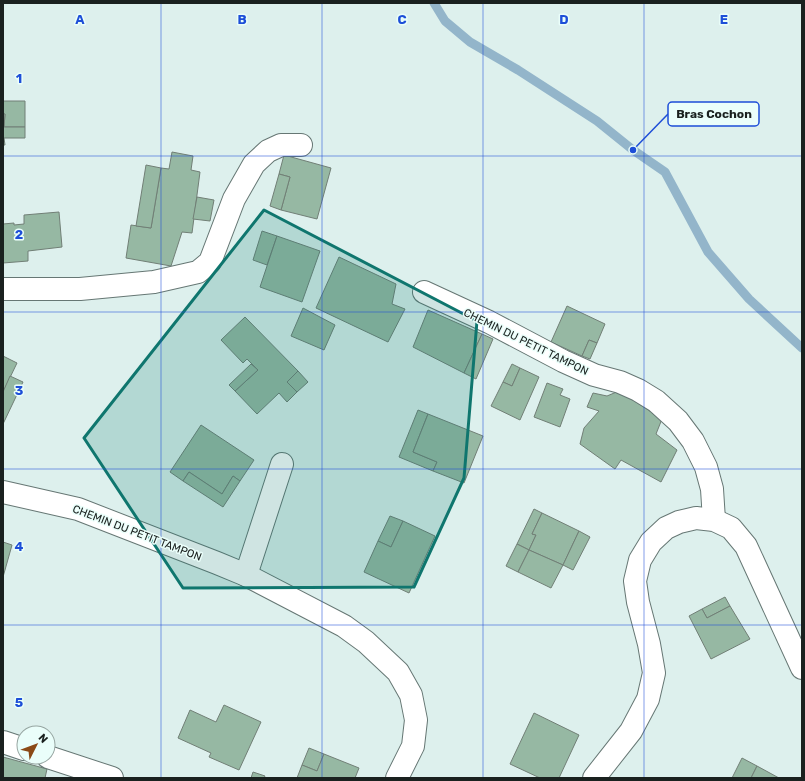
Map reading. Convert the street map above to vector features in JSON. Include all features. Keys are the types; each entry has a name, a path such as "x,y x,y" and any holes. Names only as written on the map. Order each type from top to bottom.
{"street":[{"path":"3,289 80,289 154,282 198,272 210,262 234,199 254,164 268,151 281,145 302,145"},
{"name":"CHEMIN DU PETIT TAMPON","path":"424,292 489,322 563,361 594,375 620,382 638,390 656,401 678,421 693,441 706,467 712,489 714,520"},
{"path":"246,575 282,464"},
{"name":"CHEMIN DU PETIT TAMPON","path":"3,492 78,509 246,575 344,626 366,642 398,672 411,695 416,720 413,746 397,778"},
{"path":"594,778 631,731 648,699 654,673 649,644 638,602 635,581 640,560 651,542 666,528 679,522 696,518 714,520 730,528 746,546 802,668"},
{"path":"3,742 16,746"},
{"path":"56,760 112,778"}],"highlighted area":[{"path":"264,210 477,321 464,478 414,587 183,588 84,438"}],"building":[{"path":"3,101 25,101 25,127 4,127 5,114 3,114"},
{"path":"3,114 5,114 4,127 25,127 25,138 4,138 5,145 3,145"},
{"path":"172,152 193,156 191,170 200,172 192,233 182,232 171,266 126,258 131,225 151,228 161,168 169,169"},
{"path":"284,155 331,168 317,219 281,210 290,177 279,174"},
{"path":"146,165 161,168 151,228 136,226"},
{"path":"279,174 290,177 281,210 270,206"},
{"path":"197,197 214,200 210,221 193,219"},
{"path":"59,212 62,247 28,251 28,261 3,263 3,224 24,224 24,215"},
{"path":"262,231 277,236 267,265 253,260"},
{"path":"277,236 320,251 302,302 260,287"},
{"path":"339,257 396,284 392,304 405,309 388,342 316,308"},
{"path":"567,306 605,324 597,343 589,340 582,356 551,342"},
{"path":"303,308 335,325 324,350 291,336"},
{"path":"428,310 482,334 464,373 413,347"},
{"path":"245,317 298,371 287,382 297,392 287,402 279,393 257,414 235,391 258,370 247,359 243,363 221,340"},
{"path":"482,334 493,339 476,379 464,373"},
{"path":"589,340 597,343 590,359 582,356"},
{"path":"3,356 17,363 3,392"},
{"path":"251,364 258,370 235,391 229,385"},
{"path":"512,364 520,368 512,386 503,382"},
{"path":"520,368 539,377 520,420 491,406 503,382 512,386"},
{"path":"298,371 308,382 297,392 287,382"},
{"path":"10,376 23,382 3,424 3,392"},
{"path":"547,383 563,389 560,395 570,399 560,427 534,417"},
{"path":"619,391 662,419 656,434 677,450 661,482 621,460 615,469 580,444 584,428 599,411 587,407 593,393 607,396"},
{"path":"418,410 428,414 413,452 437,462 433,471 399,457"},
{"path":"428,414 483,436 464,483 433,471 437,462 413,452"},
{"path":"201,425 254,460 240,481 233,476 222,494 189,472 183,481 170,472"},
{"path":"189,472 222,494 233,476 240,481 223,507 183,481"},
{"path":"534,509 542,513 532,534 536,535 529,550 517,544"},
{"path":"542,513 579,531 563,565 529,550 536,535 532,534"},
{"path":"390,516 403,521 391,547 378,541"},
{"path":"403,521 435,536 409,593 364,572 378,541 391,547"},
{"path":"579,531 590,537 573,570 563,565"},
{"path":"3,542 12,545 3,577"},
{"path":"517,544 529,550 518,572 506,566"},
{"path":"529,550 563,565 551,588 518,572"},
{"path":"725,597 730,606 707,618 702,609"},
{"path":"730,606 750,639 711,659 689,616 702,609 707,618"},
{"path":"224,705 261,722 239,770 209,757 211,753 178,738 190,710 216,722"},
{"path":"534,713 579,735 559,778 540,778 510,764"},
{"path":"309,748 324,754 317,771 302,765"},
{"path":"324,754 359,768 355,778 297,778 302,765 317,771"},
{"path":"3,757 16,761 16,765 32,765 47,769 45,778 3,778"},
{"path":"742,758 757,766 751,778 732,778"},
{"path":"757,766 779,778 751,778"},
{"path":"253,772 265,776 264,778 251,778"}],"waterway":[{"path":"434,3 445,21 470,42 518,70 597,121 633,150 665,172 708,252 749,299 802,348"}],"place":[{"name":"Bras Cochon","path":"633,150"}]}
